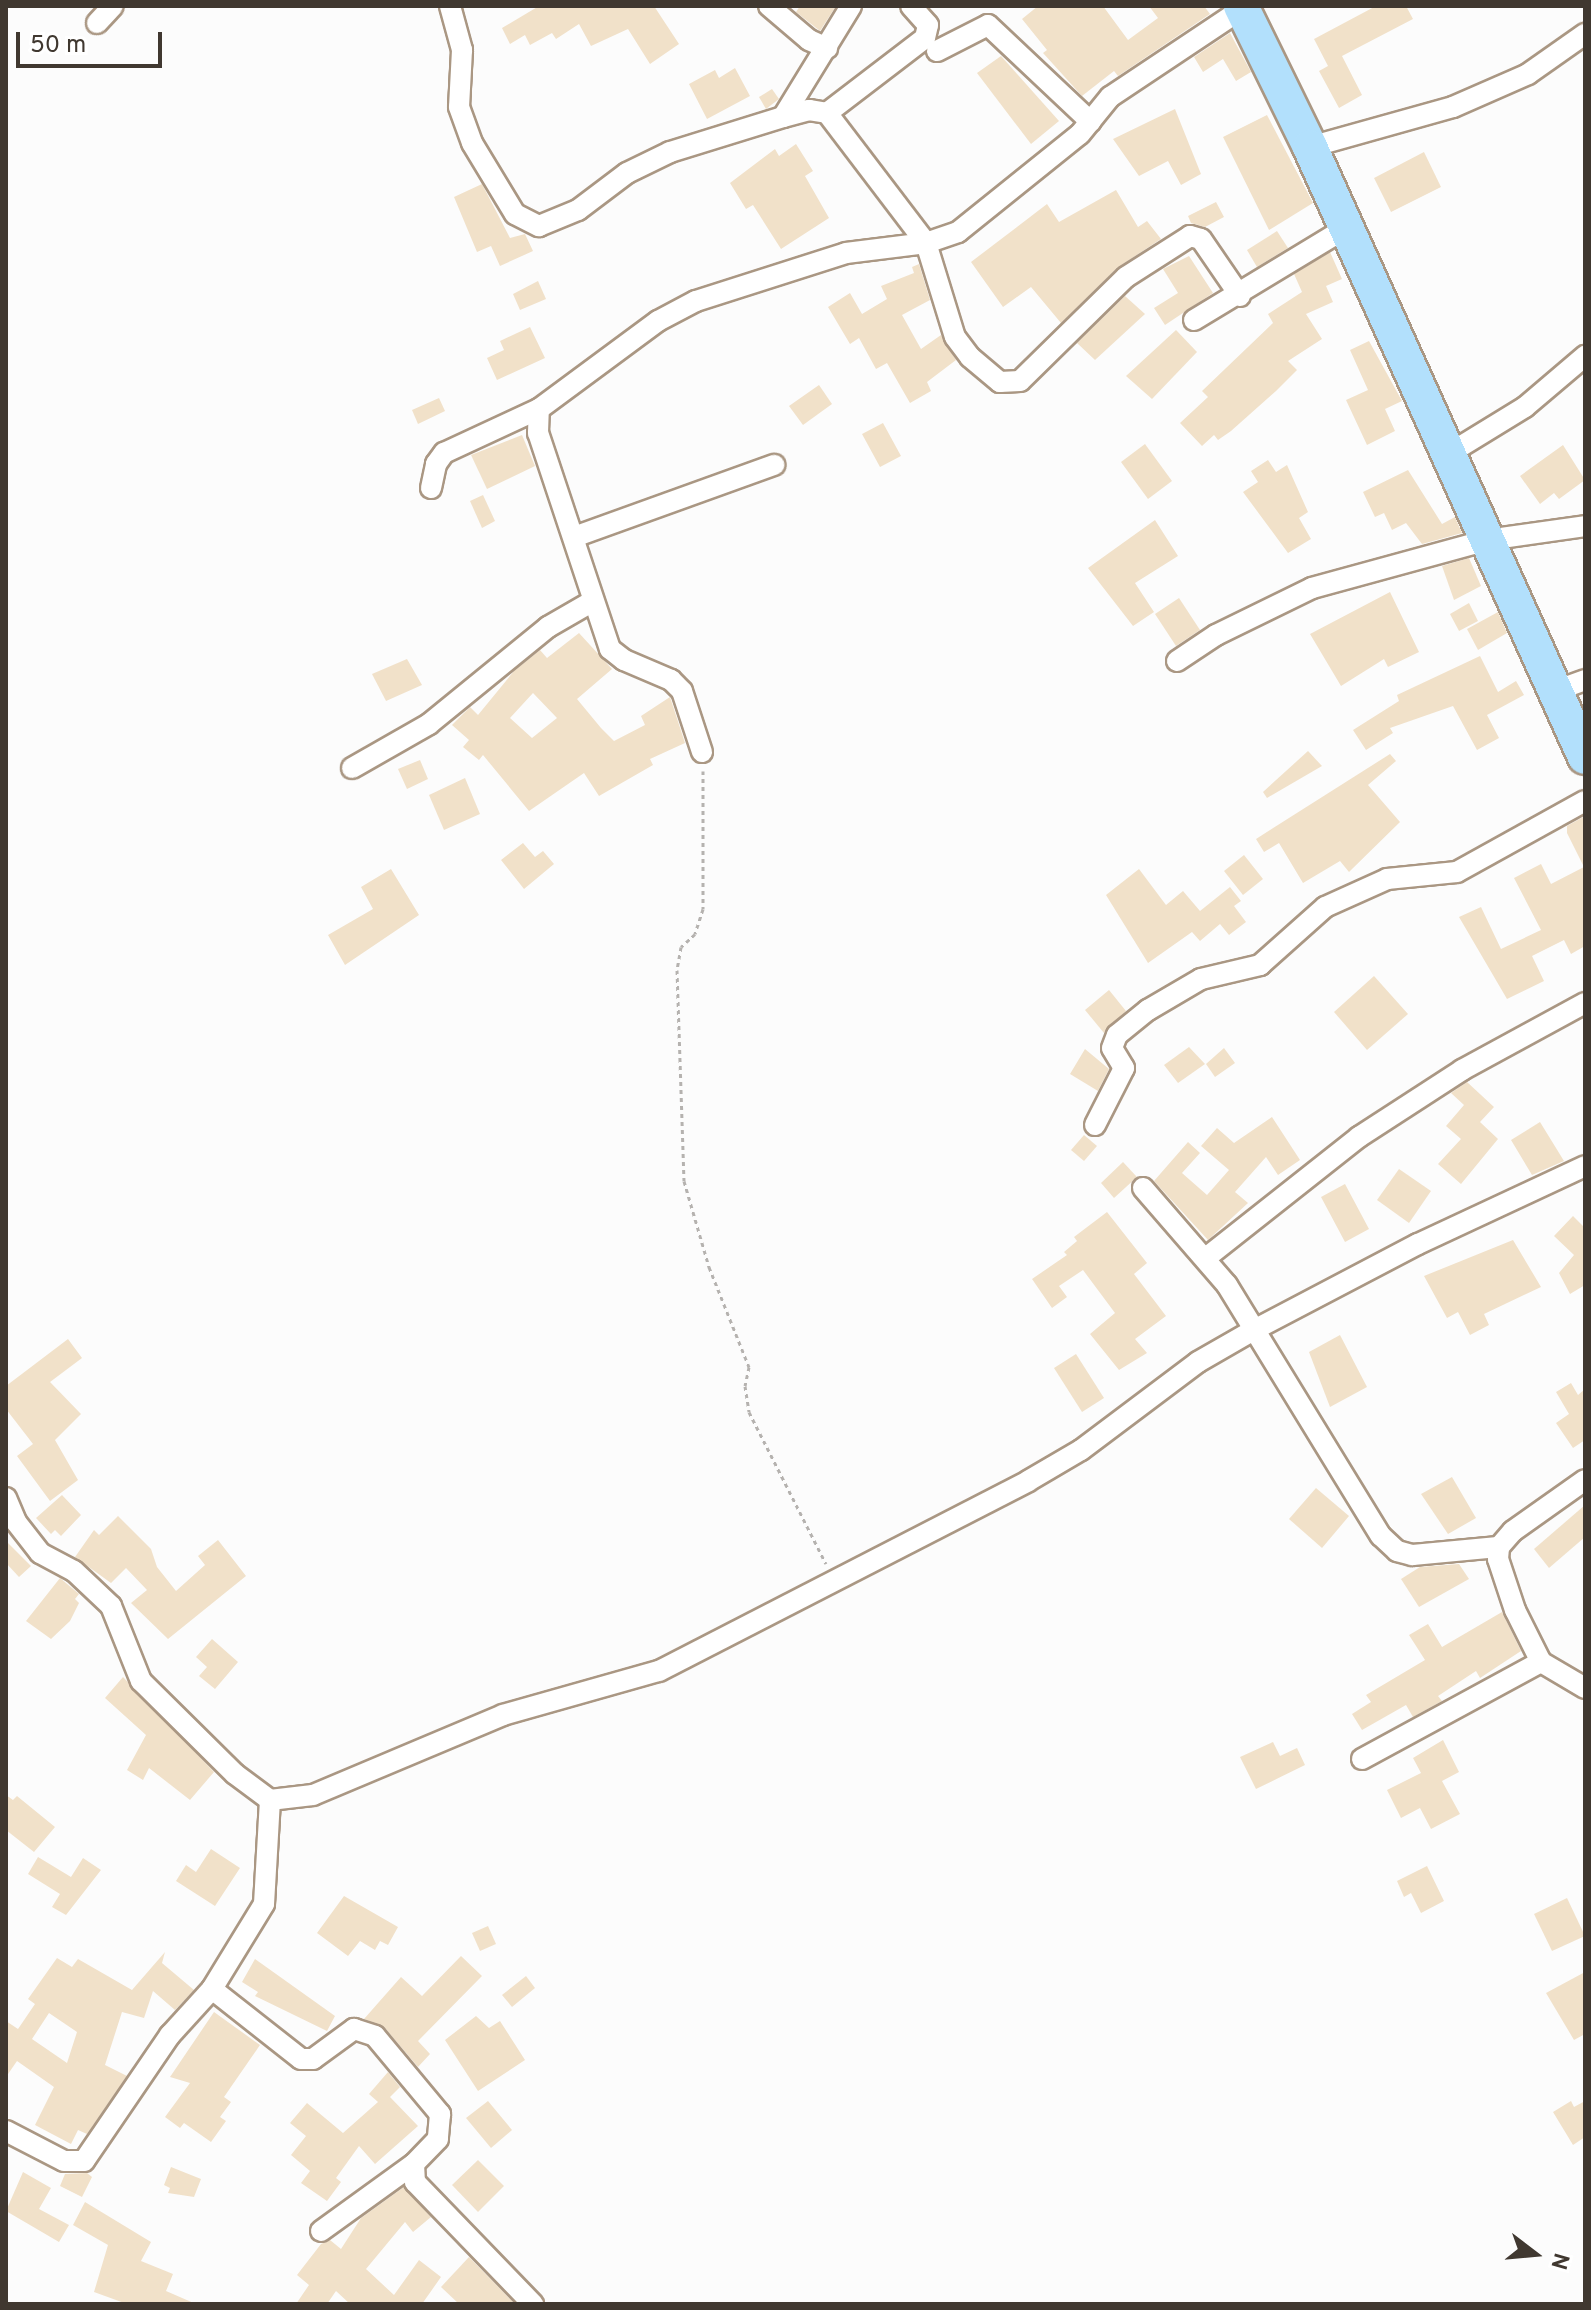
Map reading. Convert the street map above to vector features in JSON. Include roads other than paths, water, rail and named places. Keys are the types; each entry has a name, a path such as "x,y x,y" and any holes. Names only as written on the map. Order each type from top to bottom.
{"highway":[{"path":"1242,8 1310,147 1344,229 1450,453 1487,540 1570,686 1585,757"}],"street":[{"path":"97,23 113,6"},
{"path":"450,6 462,50 459,107 472,143 515,214 539,226 565,217 627,173 670,152 809,110 827,113 926,243 955,337 970,357 1010,385 1020,381 1126,277 1190,236 1201,239 1240,296"},
{"path":"769,6 809,40 827,48"},
{"path":"783,117 851,6"},
{"path":"827,113 925,38 928,25 911,6"},
{"path":"431,488 436,464 444,453 539,409 658,321 696,301 846,253 947,238 977,220 1091,122 1110,97 1242,8"},
{"path":"937,51 988,25 1091,122"},
{"path":"1310,147 1453,107 1528,74 1585,34"},
{"path":"1194,320 1240,296 1282,263 1344,229"},
{"path":"1450,453 1525,407 1585,356"},
{"path":"539,409 538,433 613,654 671,680 682,691 702,752"},
{"path":"574,537 774,465"},
{"path":"1177,661 1216,635 1312,588 1487,540 1585,526"},
{"path":"352,768 429,724 548,627 593,601"},
{"path":"1095,1125 1124,1068 1112,1048 1117,1035 1148,1010 1201,979 1260,965 1325,907 1387,879 1457,872 1585,801"},
{"path":"1207,1257 1359,1137 1462,1070 1585,1003"},
{"path":"6,1498 16,1522 40,1553 74,1571 111,1606 150,1692 235,1774 270,1800 313,1795 503,1715 659,1671 1028,1481 1115,1426 1198,1362 1252,1331 1418,1244 1585,1166"},
{"path":"1143,1188 1207,1257 1366,1515 1397,1551 1412,1555 1499,1547"},
{"path":"1585,1480 1513,1531 1499,1547 1498,1559 1515,1610 1541,1662 1585,1688"},
{"path":"1362,1759 1541,1662"},
{"path":"6,2131 64,2161 84,2161 170,2035 212,1989 264,1904 270,1800"},
{"path":"212,1989 301,2059 313,2059 354,2029 375,2036 440,2114 438,2139 414,2164 321,2231"},
{"path":"414,2164 415,2182 425,2194 533,2304"}]}
